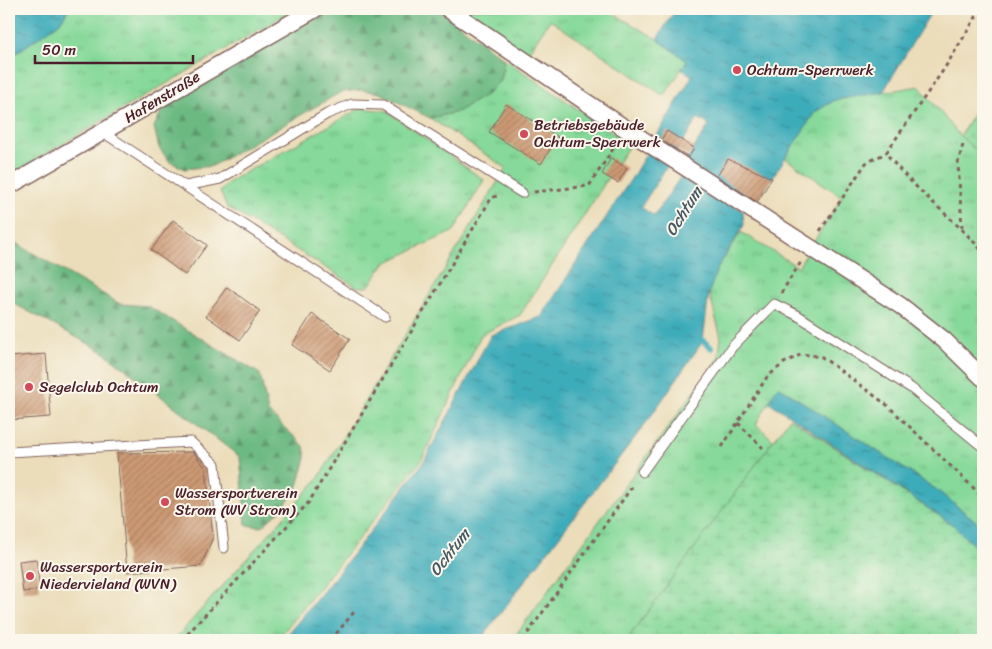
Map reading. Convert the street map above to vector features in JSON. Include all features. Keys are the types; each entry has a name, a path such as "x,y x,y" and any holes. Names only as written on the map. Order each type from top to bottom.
{"street":[{"name":"Hafenstraße","path":"9,186 315,9"},
{"path":"448,9 626,129 901,306 944,340 983,378"}],"lane":[{"path":"186,186 220,179 327,114 352,104 383,105 522,193"},
{"path":"104,132 385,317"},
{"path":"642,472 732,347 774,304 797,315 911,388 983,447"},
{"path":"9,452 191,442 215,464 224,548"}],"path":[{"path":"774,304 842,195 866,162 886,153 944,69 981,9"},
{"path":"182,640 309,502 492,197 589,186 626,129"},
{"path":"962,228 958,163 964,141"},
{"path":"886,153 902,175 962,228 983,252"},
{"path":"722,447 768,377 784,364 802,354 822,357 887,405 983,497"},
{"path":"738,423 763,448"},
{"path":"523,640 642,472"},
{"path":"330,640 354,612"}],"green space":[{"path":"69,9 295,9 9,175 9,58 59,23"},
{"path":"332,9 438,9 504,59 500,81 487,94 457,112 430,118 380,93 362,90 341,92 212,166 185,169 170,162 159,148 154,127 161,112 179,94"},
{"path":"459,9 606,9 657,39 687,61 664,96 550,20 526,56"},
{"path":"504,59 630,144 520,315 481,335 421,461 277,640 174,640 318,479 506,168 430,118 457,112 500,81"},
{"path":"919,86 960,136 983,156 983,527 937,490 778,387 756,424 774,441 627,640 512,640 718,359 721,338 709,292 717,269 741,232 798,267 842,197 785,158 815,112 835,100"},
{"path":"983,98 983,156 960,136"},
{"path":"361,108 387,111 484,180 454,231 385,263 368,287 357,287 227,207 220,192 230,181"},
{"path":"9,239 120,304 148,306 260,374 268,412 304,446 306,458 298,486 282,509 261,527 246,525 240,457 102,351 9,301"},
{"path":"790,418 952,524 981,552 983,555 983,640 627,640"}],"water":[{"path":"9,9 69,9 59,23 9,58"},
{"name":"Ochtum","path":"676,9 933,9 883,92 835,100 815,112 754,206 685,162 709,125 698,118 641,207 654,216 683,173 743,211 744,225 717,269 709,292 703,341 649,419 480,640 283,640 343,567 423,463 491,335 541,317 633,176 692,76 682,69 687,61 657,39"},
{"path":"778,386 937,490 983,527 983,555 952,524 769,402"}],"building":[{"name":"Betriebsgebäude Ochtum-Sperrwerk","path":"506,104 558,137 541,164 489,132"},
{"path":"667,131 694,148 689,157 661,140"},
{"path":"611,158 627,168 618,183 602,174"},
{"path":"728,159 772,178 757,202 717,176"},
{"path":"173,220 207,245 185,275 151,250"},
{"path":"227,287 260,311 240,340 206,316"},
{"path":"312,314 350,339 330,370 292,345"},
{"name":"Segelclub Ochtum","path":"46,354 51,417 9,420 9,357"},
{"name":"Wassersportverein Strom (WV Strom)","path":"193,452 206,468 213,537 201,566 127,572 117,453"},
{"name":"Wassersportverein Niedervieland (WVN)","path":"36,559 40,590 23,592 19,561"}],"waterway":[{"path":"697,336 712,348"}],"place":[{"name":"Ochtum-Sperrwerk","path":"737,70"},
{"name":"Betriebsgebäude Ochtum-Sperrwerk","path":"524,134"},
{"name":"Segelclub Ochtum","path":"29,387"},
{"name":"Wassersportverein Strom (WV Strom)","path":"165,502"},
{"name":"Wassersportverein Niedervieland (WVN)","path":"30,576"}]}
